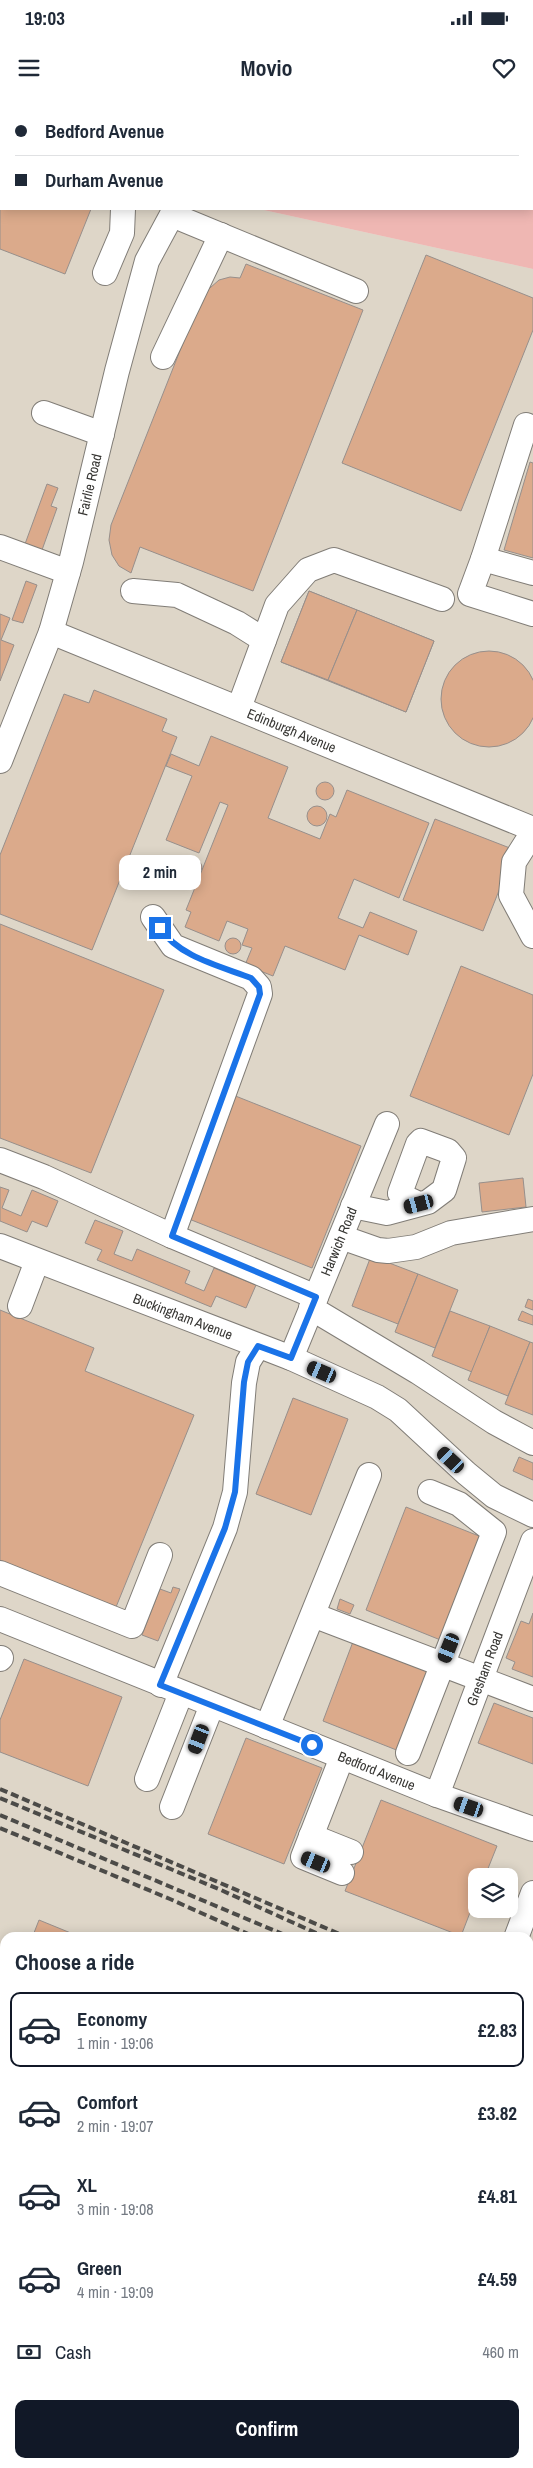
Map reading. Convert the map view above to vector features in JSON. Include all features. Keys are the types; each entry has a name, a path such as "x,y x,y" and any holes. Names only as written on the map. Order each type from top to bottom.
{"street":[{"path":"105,273 122,234 123,210"},
{"path":"173,212 221,235 356,291"},
{"name":"Fairlie Road","path":"0,761 51,632 147,261 173,212"},
{"path":"162,357 221,235"},
{"path":"44,413 102,434"},
{"path":"529,426 470,594 533,614"},
{"path":"0,547 68,572"},
{"path":"483,559 533,573"},
{"path":"239,708 277,605 308,570 334,560 442,599"},
{"path":"133,591 176,595 237,623 264,640"},
{"name":"Edinburgh Avenue","path":"51,632 533,830"},
{"path":"533,830 514,862 511,895 533,936"},
{"path":"153,917 167,940 180,950 251,978 259,987 258,1004 172,1236"},
{"name":"Harwich Road","path":"291,1358 387,1124"},
{"path":"0,1160 44,1177 314,1303 494,1422 533,1443"},
{"path":"353,1206 387,1213 419,1204"},
{"path":"340,1237 388,1252 416,1247 451,1233 533,1219"},
{"name":"Buckingham Avenue","path":"0,1246 291,1358 377,1396 398,1410 466,1474 494,1496 533,1515"},
{"path":"20,1306 37,1261"},
{"path":"146,1779 171,1689 225,1528 235,1492 244,1382 248,1362 258,1346"},
{"path":"267,1727 368,1475"},
{"path":"408,1753 494,1532 459,1504 430,1492"},
{"name":"Gresham Road","path":"437,1796 533,1541"},
{"path":"0,1573 132,1626 160,1555"},
{"path":"313,1615 533,1699"},
{"name":"Bedford Avenue","path":"0,1619 437,1796 533,1829"},
{"path":"172,1806 212,1705"},
{"path":"342,1757 303,1857 347,1862"},
{"path":"518,1932 533,1893"}],"shaded area":[{"path":"0,210 264,210 533,269 533,1932 0,1932"},
{"path":"264,210 533,210 533,269"}],"building":[{"path":"0,210 91,210 65,274 0,249"},
{"path":"426,255 533,298 533,330 461,511 342,463"},
{"path":"246,264 363,310 253,591 140,547 131,573 119,566 112,555 109,540 111,525 202,295 219,280 230,277 240,278"},
{"path":"530,462 533,463 533,558 504,550"},
{"path":"47,484 58,488 51,506 57,508 42,550 25,544"},
{"path":"26,581 37,585 23,623 12,620"},
{"path":"309,591 434,641 406,712 281,662"},
{"path":"309,591 357,610 328,680 281,662"},
{"path":"357,610 434,641 406,712 328,680"},
{"path":"0,614 10,618 1,640 14,645 0,681"},
{"path":"480,652 498,652 516,659 529,672 533,681 534,714 529,726 516,739 498,746 480,746 462,739 449,726 442,708 442,690 449,672 462,659"},
{"path":"94,690 167,719 162,731 177,737 92,950 0,914 0,855 64,694 89,703"},
{"path":"211,736 288,767 268,818 320,839 330,814 336,817 347,790 429,823 399,898 354,879 338,918 363,928 370,912 417,931 408,955 359,935 345,970 285,946 273,976 245,965 252,948 242,945 248,929 227,921 219,941 185,927 191,912 186,910 228,805 220,802 199,853 166,840 192,776 166,766 171,754 199,766"},
{"path":"325,782 331,785 334,791 331,797 325,800 319,797 316,791 319,785"},
{"path":"317,806 324,809 327,816 324,823 317,826 310,823 307,816 310,809"},
{"path":"435,819 515,850 483,931 403,900"},
{"path":"196,861 202,867 196,873 190,867"},
{"path":"0,924 164,990 91,1173 0,1138"},
{"path":"230,938 236,938 241,943 239,952 230,954 225,949 225,943"},
{"path":"461,966 533,995 533,1074 509,1135 410,1096"},
{"path":"233,1095 361,1146 312,1268 184,1217"},
{"path":"523,1178 526,1207 482,1212 479,1183"},
{"path":"0,1187 9,1190 2,1208 21,1216 32,1190 58,1201 47,1227 32,1221 27,1232 0,1221"},
{"path":"95,1220 123,1231 114,1254 132,1261 137,1249 190,1271 185,1283 204,1291 214,1268 256,1285 246,1308 216,1296 211,1307 97,1260 102,1250 85,1243"},
{"path":"371,1256 418,1274 398,1324 352,1306"},
{"path":"418,1274 458,1290 435,1348 395,1332"},
{"path":"528,1299 533,1301 533,1310 525,1307"},
{"path":"0,1310 94,1348 85,1371 194,1415 114,1612 0,1566"},
{"path":"450,1311 490,1326 472,1372 432,1356"},
{"path":"522,1311 533,1316 533,1325 518,1320"},
{"path":"490,1326 530,1342 508,1396 468,1380"},
{"path":"530,1342 533,1343 533,1415 505,1404"},
{"path":"293,1398 348,1419 311,1515 256,1494"},
{"path":"519,1457 533,1463 533,1480 513,1471"},
{"path":"406,1507 484,1538 443,1641 366,1610"},
{"path":"173,1587 180,1589 158,1641 142,1635 160,1589 171,1593"},
{"path":"340,1599 354,1605 350,1614 337,1609"},
{"path":"533,1613 533,1677 512,1669 515,1662 506,1658 521,1621 529,1624"},
{"path":"354,1639 430,1668 399,1751 323,1721"},
{"path":"24,1659 122,1697 88,1786 0,1752 0,1720"},
{"path":"494,1703 533,1718 533,1764 478,1743"},
{"path":"246,1738 322,1768 284,1864 208,1834"},
{"path":"381,1800 497,1846 488,1868 468,1868 468,1918 463,1932 451,1932 345,1891"},
{"path":"39,1920 68,1932 34,1932"}],"railway":[{"path":"0,1789 335,1932"},
{"path":"0,1798 221,1890 314,1932"},
{"path":"0,1815 278,1932"},
{"path":"0,1828 244,1932"}],"route":[{"path":"160,928 167,940 180,950 251,978 259,987 260,994 258,1004 172,1236 316,1297 291,1358 258,1346 248,1362 244,1382 235,1492 225,1528 160,1685 312,1745"}]}
